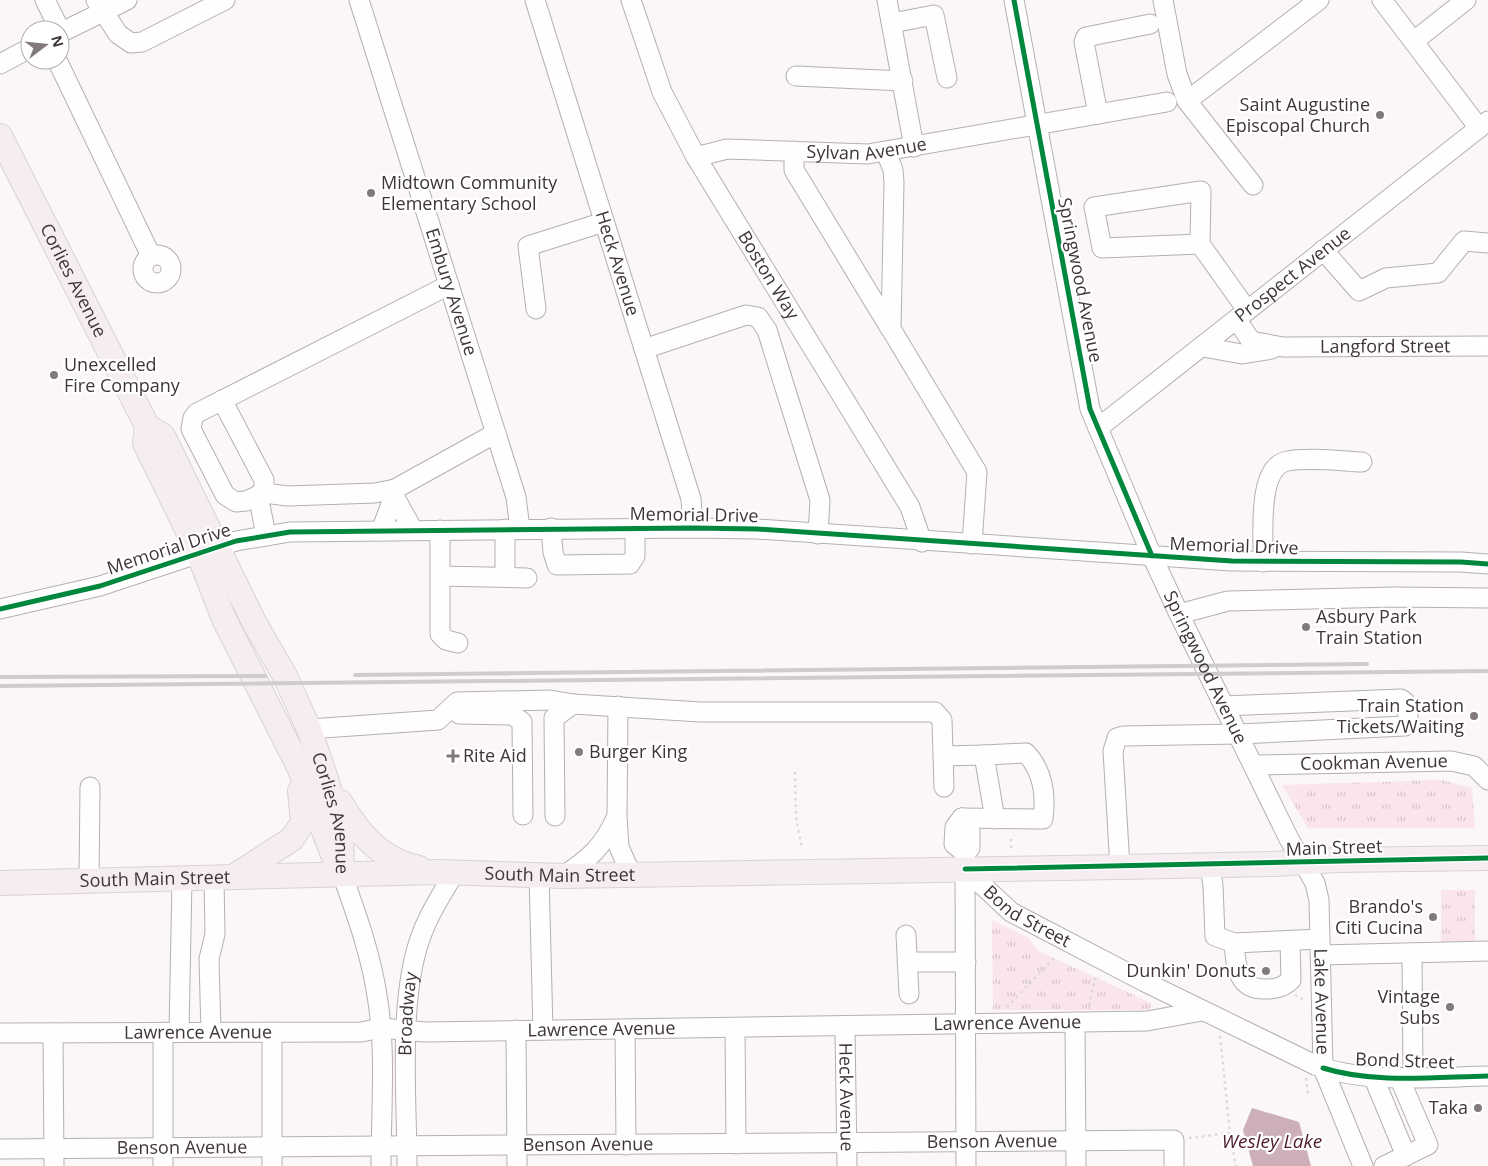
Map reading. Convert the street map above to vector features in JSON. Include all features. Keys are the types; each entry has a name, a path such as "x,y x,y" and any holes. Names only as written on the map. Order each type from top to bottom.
{"main road":[{"name":"Corlies Avenue","path":"0,136 148,426 145,443 285,676 309,729 309,763 342,874"},
{"name":"Corlies Avenue","path":"208,550 224,619 309,763 327,782 341,832 342,874"},
{"path":"222,879 292,839 303,822 309,763"},
{"path":"327,782 362,836 376,849 414,867 446,872"},
{"name":"South Main Street","path":"0,883 446,872 563,876 967,857 1120,867"},
{"name":"Main Street","path":"1120,867 1488,858"}],"street":[{"path":"45,0 54,20"},
{"path":"70,25 99,6 127,0"},
{"path":"99,6 118,34 131,43 142,42 225,0"},
{"name":"Embury Avenue","path":"359,0 516,497 505,576"},
{"name":"Heck Avenue","path":"535,0 692,499 693,528"},
{"name":"Boston Way","path":"631,0 662,92 696,157 910,507 922,542"},
{"path":"888,0 914,146"},
{"name":"Springwood Avenue","path":"1014,0 1090,408 1178,614 1289,838 1304,862"},
{"path":"1163,0 1177,74 1187,100 1253,185"},
{"path":"1187,100 1319,0"},
{"path":"1382,0 1484,125"},
{"path":"1414,41 1466,0"},
{"path":"892,23 934,15 947,78"},
{"path":"1098,114 1084,42 1086,37 1150,24"},
{"path":"0,64 20,53"},
{"path":"62,70 151,256"},
{"path":"796,76 903,81"},
{"name":"Sylvan Avenue","path":"696,157 727,149 844,155 886,152 1167,102"},
{"name":"Prospect Avenue","path":"1098,428 1484,125"},
{"path":"794,151 794,170 977,472 972,544"},
{"path":"886,152 893,170 894,182 891,329"},
{"path":"1201,191 1200,244 1102,248 1094,207 1201,191"},
{"path":"536,309 528,246 604,222"},
{"path":"1323,250 1359,291 1386,278 1438,273 1464,241 1488,243"},
{"name":"Langford Street","path":"1200,244 1242,315 1251,341 1283,347"},
{"path":"449,285 197,413 193,418 191,429 225,495 236,502 246,501 261,494 277,496 395,492 496,433"},
{"path":"644,349 746,315 758,317 767,330 820,500 818,534"},
{"name":"Langford Street","path":"1203,347 1242,354 1283,347 1488,346"},
{"path":"227,397 264,480 261,494 266,535"},
{"path":"1263,562 1265,486 1275,468 1287,461 1362,462"},
{"path":"395,492 413,530"},
{"path":"381,531 395,492"},
{"path":"551,528 553,552 557,565 600,565 630,564 635,556 635,528"},
{"name":"Memorial Drive","path":"0,608 100,586 236,541 290,532 693,528 1263,562 1461,562 1488,564"},
{"path":"440,530 440,634 446,640 458,643"},
{"path":"440,576 527,578"},
{"path":"1178,614 1228,601 1394,597 1488,598"},
{"path":"1120,867 1113,750 1117,738 1123,736 1239,734 1405,726 1409,722 1405,702 1401,699 1224,706"},
{"path":"309,729 438,720 457,702 550,700 573,704 700,712 935,712 942,720 944,787"},
{"path":"555,816 554,718 573,704"},
{"path":"618,706 617,817 619,847 631,874"},
{"path":"444,714 513,715 522,722 523,815"},
{"path":"309,763 331,738 345,727"},
{"path":"942,756 1026,753 1036,764 1045,801 1043,819 962,818 956,827 954,844 967,857 966,1166"},
{"path":"984,756 995,819"},
{"name":"Cookman Avenue","path":"1254,765 1451,761 1474,766 1488,780"},
{"path":"89,881 90,787"},
{"path":"563,876 586,861 606,839 617,817"},
{"name":"Bond Street","path":"967,857 1011,912 1202,1011 1323,1068 1334,1072 1373,1076 1488,1076"},
{"name":"Lake Avenue","path":"1304,862 1317,890 1323,1068 1355,1162"},
{"path":"1210,865 1213,886 1215,936 1234,943 1290,941 1320,947 1412,953 1488,951"},
{"name":"Broadway","path":"407,1166 406,1031 408,1001 419,941 446,872"},
{"name":"Broadway","path":"342,874 364,934 378,1003 381,1028 381,1166"},
{"path":"539,875 543,1030"},
{"path":"163,1157 182,879"},
{"path":"211,1032 209,959 215,934 222,879"},
{"path":"906,935 909,994"},
{"path":"1234,943 1236,966 1246,985 1256,989 1273,989 1284,986 1291,980 1290,941"},
{"path":"1384,1166 1428,1145 1406,1077 1412,953"},
{"path":"907,962 966,962"},
{"name":"Lawrence Avenue","path":"0,1033 361,1032 381,1028 406,1031 846,1027 966,1023 1147,1021 1202,1011"},
{"path":"1076,1166 1080,1022"},
{"name":"Heck Avenue","path":"846,1027 847,1166"},
{"path":"735,1028 736,1144"},
{"path":"625,1029 626,1145"},
{"path":"516,1030 517,1166"},
{"path":"272,1032 272,1166"},
{"path":"53,1033 54,1158"},
{"path":"1373,1076 1406,1156"},
{"path":"1174,1166 1181,1139"},
{"name":"Benson Avenue","path":"0,1149 54,1158 163,1157 272,1147 1181,1139"}],"path":[{"path":"795,772 796,817 802,850"},
{"path":"1002,1012 1056,956"},
{"path":"1080,1022 1096,975"},
{"path":"1220,1034 1230,1133 1236,1166"},
{"path":"1303,1072 1307,1082 1308,1095"},
{"path":"1181,1139 1230,1133"}],"green space":[{"path":"1441,780 1472,788 1475,828 1308,828 1282,785"},
{"path":"1441,890 1475,890 1475,945 1441,945"},
{"path":"992,920 1029,938 1038,951 1151,1003 1151,1007 1148,1010 993,1010"}],"water":[{"name":"Wesley Lake","path":"1252,1108 1299,1122 1311,1166 1253,1166 1243,1130"}],"railway":[{"path":"355,675 1367,664"},
{"path":"0,686 1488,671"},
{"path":"0,677 265,676"}],"cycle path":[{"path":"1014,0 1090,409 1152,556"},
{"path":"0,609 100,586 236,541 290,532 757,529 1232,561 1461,562 1488,564"},
{"path":"965,869 1488,858"},
{"path":"1323,1068 1343,1073 1384,1078 1488,1076"}],"place":[{"name":"Saint Augustine Episcopal Church","path":"1380,115"},
{"name":"Midtown Community Elementary School","path":"371,193"},
{"name":"Unexcelled Fire Company","path":"54,375"},
{"name":"Asbury Park Train Station","path":"1306,627"},
{"name":"Train Station Tickets/Waiting","path":"1474,716"},
{"name":"Burger King","path":"579,752"},
{"name":"Rite Aid","path":"453,756"},
{"name":"Brando's Citi Cucina","path":"1433,917"},
{"name":"Dunkin' Donuts","path":"1266,971"},
{"name":"Vintage Subs","path":"1450,1007"},
{"name":"Taka","path":"1478,1108"}]}
